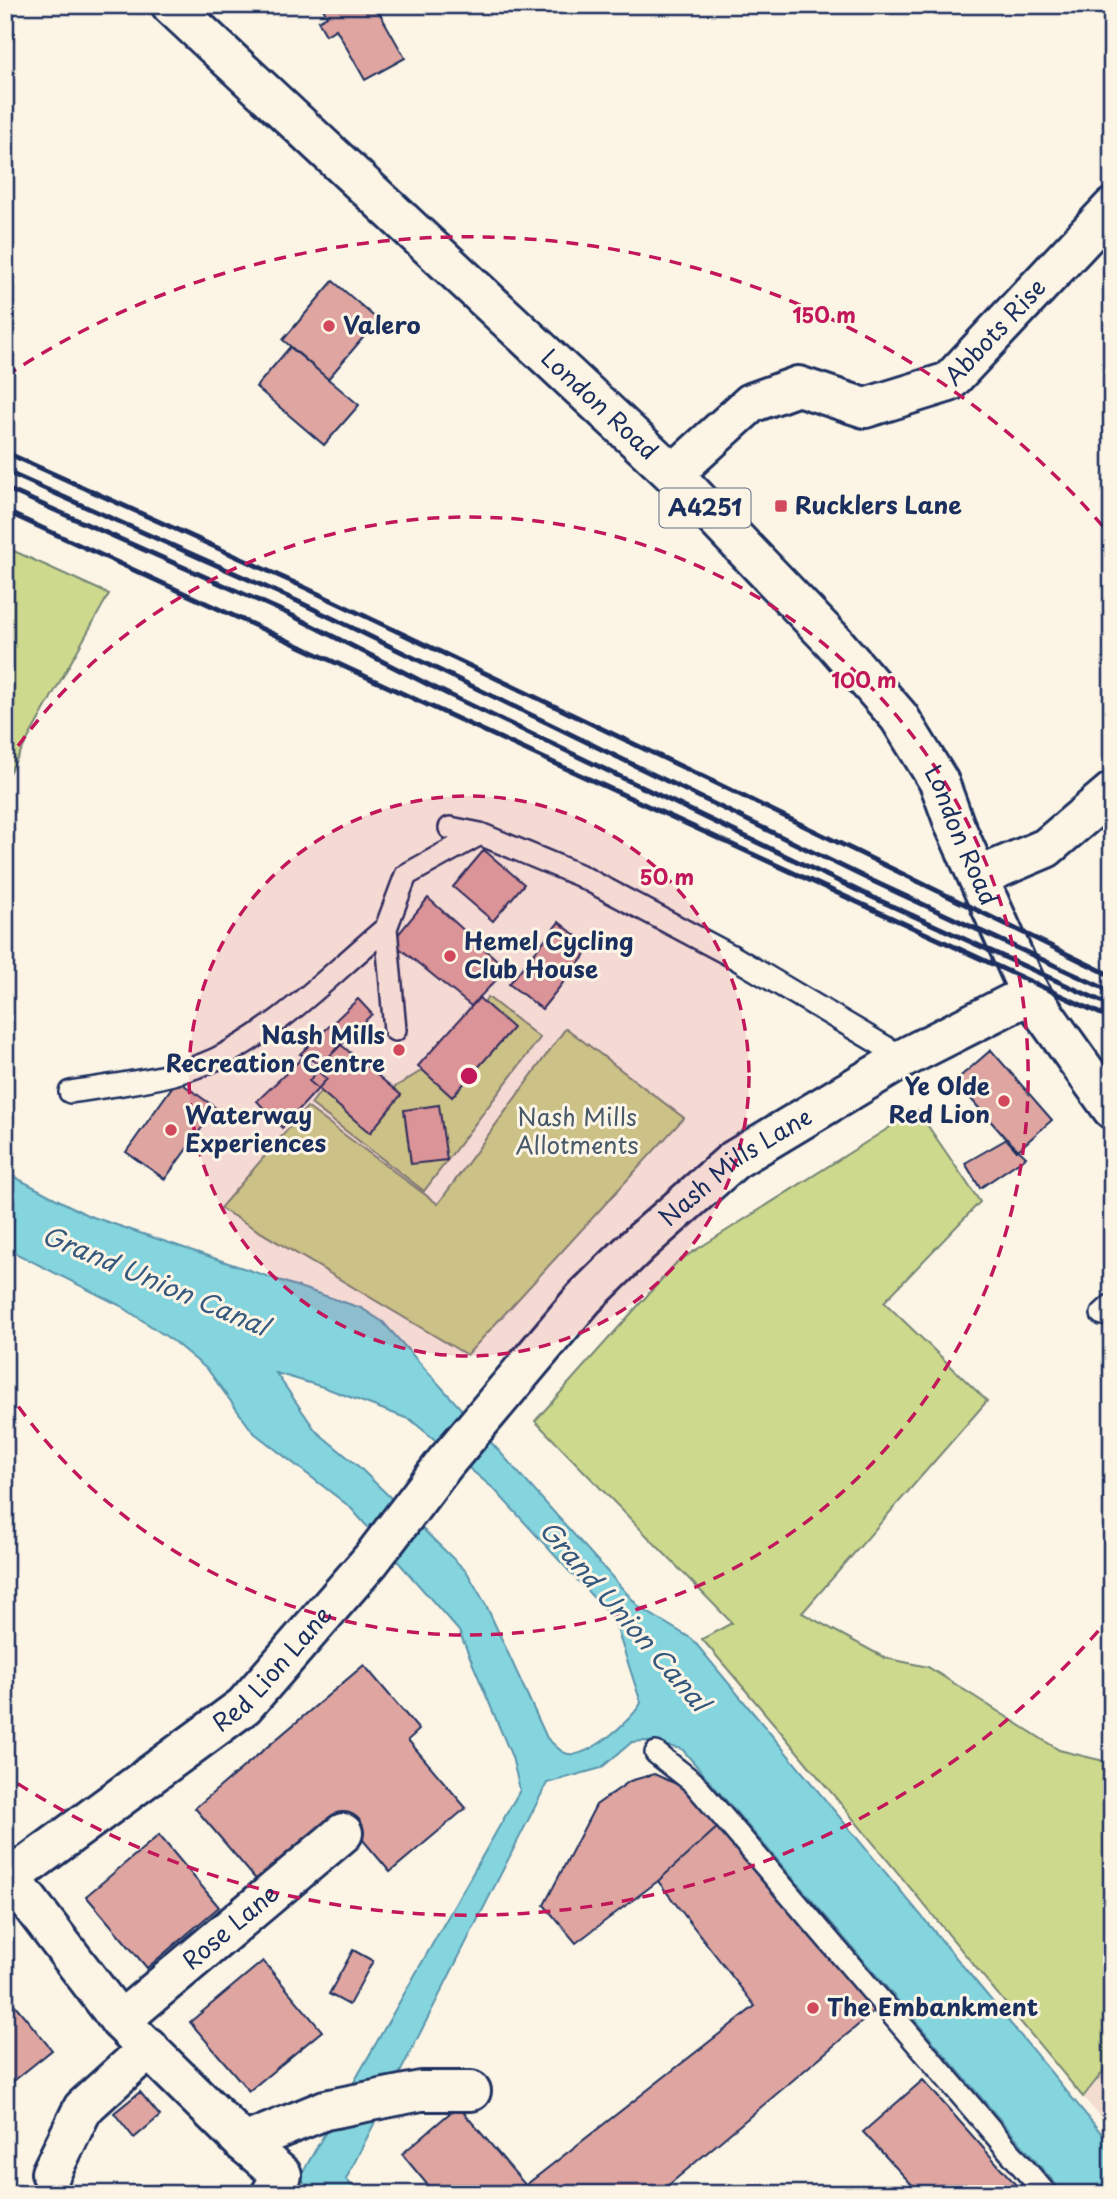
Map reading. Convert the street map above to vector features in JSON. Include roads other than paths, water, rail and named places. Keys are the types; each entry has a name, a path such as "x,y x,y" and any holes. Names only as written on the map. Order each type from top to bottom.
{"street":[{"name":"London Road","path":"172,5 673,474 833,641 899,717 939,782 1030,994 1112,1109"},
{"name":"Abbots Rise","path":"673,474 751,403 798,386 865,408 949,382 1112,208"},
{"path":"978,877 1046,848 1112,792"},
{"name":"Nash Mills Lane","path":"493,1406 584,1298 640,1242 734,1160 904,1058 1030,994"},
{"name":"Red Lion Lane","path":"8,1880 244,1706 371,1560 444,1463 493,1406"},
{"name":"Rose Lane","path":"120,2021 344,1833"},
{"path":"8,1880 120,2021 244,2143 282,2175 271,2194"},
{"path":"51,2173 83,2108 149,2048"},
{"path":"244,2143 325,2110 421,2091 471,2091"}],"lane":[{"path":"450,828 480,834 579,875 732,956 904,1058"},
{"path":"395,1030 386,928 406,875 480,834"},
{"path":"70,1092 172,1074 214,1060 258,1036 386,928"},
{"path":"656,1753 693,1782 1046,2194"}],"water":[{"name":"Grand Union Canal","path":"5,1172 87,1215 361,1308 383,1322 639,1607 692,1639 1112,2146 1112,2194 1064,2194 682,1749 644,1741 632,1742 601,1768 547,1783 346,2179 359,2194 313,2194 300,2177 520,1790 512,1757 459,1631 350,1507 253,1432 208,1370 173,1341 121,1306 5,1248","holes":["276,1373 323,1387 411,1420 494,1489 614,1620 641,1703 618,1729 595,1746 574,1754 562,1752 547,1738 486,1605 467,1572 358,1466 316,1431"]}],"railway":[{"path":"5,452 306,588 716,783 1112,976"},
{"path":"5,471 297,601 864,877 1112,992"},
{"path":"5,488 291,615 433,687 861,892 1112,1006"},
{"path":"5,511 1112,1019"}],"place":[{"name":"Valero","path":"329,326"},
{"name":"Rucklers Lane","path":"781,506"},
{"name":"Hemel Cycling Club House","path":"450,956"},
{"name":"Nash Mills Recreation Centre","path":"399,1050"},
{"name":"Ye Olde Red Lion","path":"1004,1101"},
{"name":"Waterway Experiences","path":"171,1130"},
{"name":"The Embankment","path":"813,2008"}],"park label":[{"name":"Nash Mills Allotments","path":"577,1132"}]}
